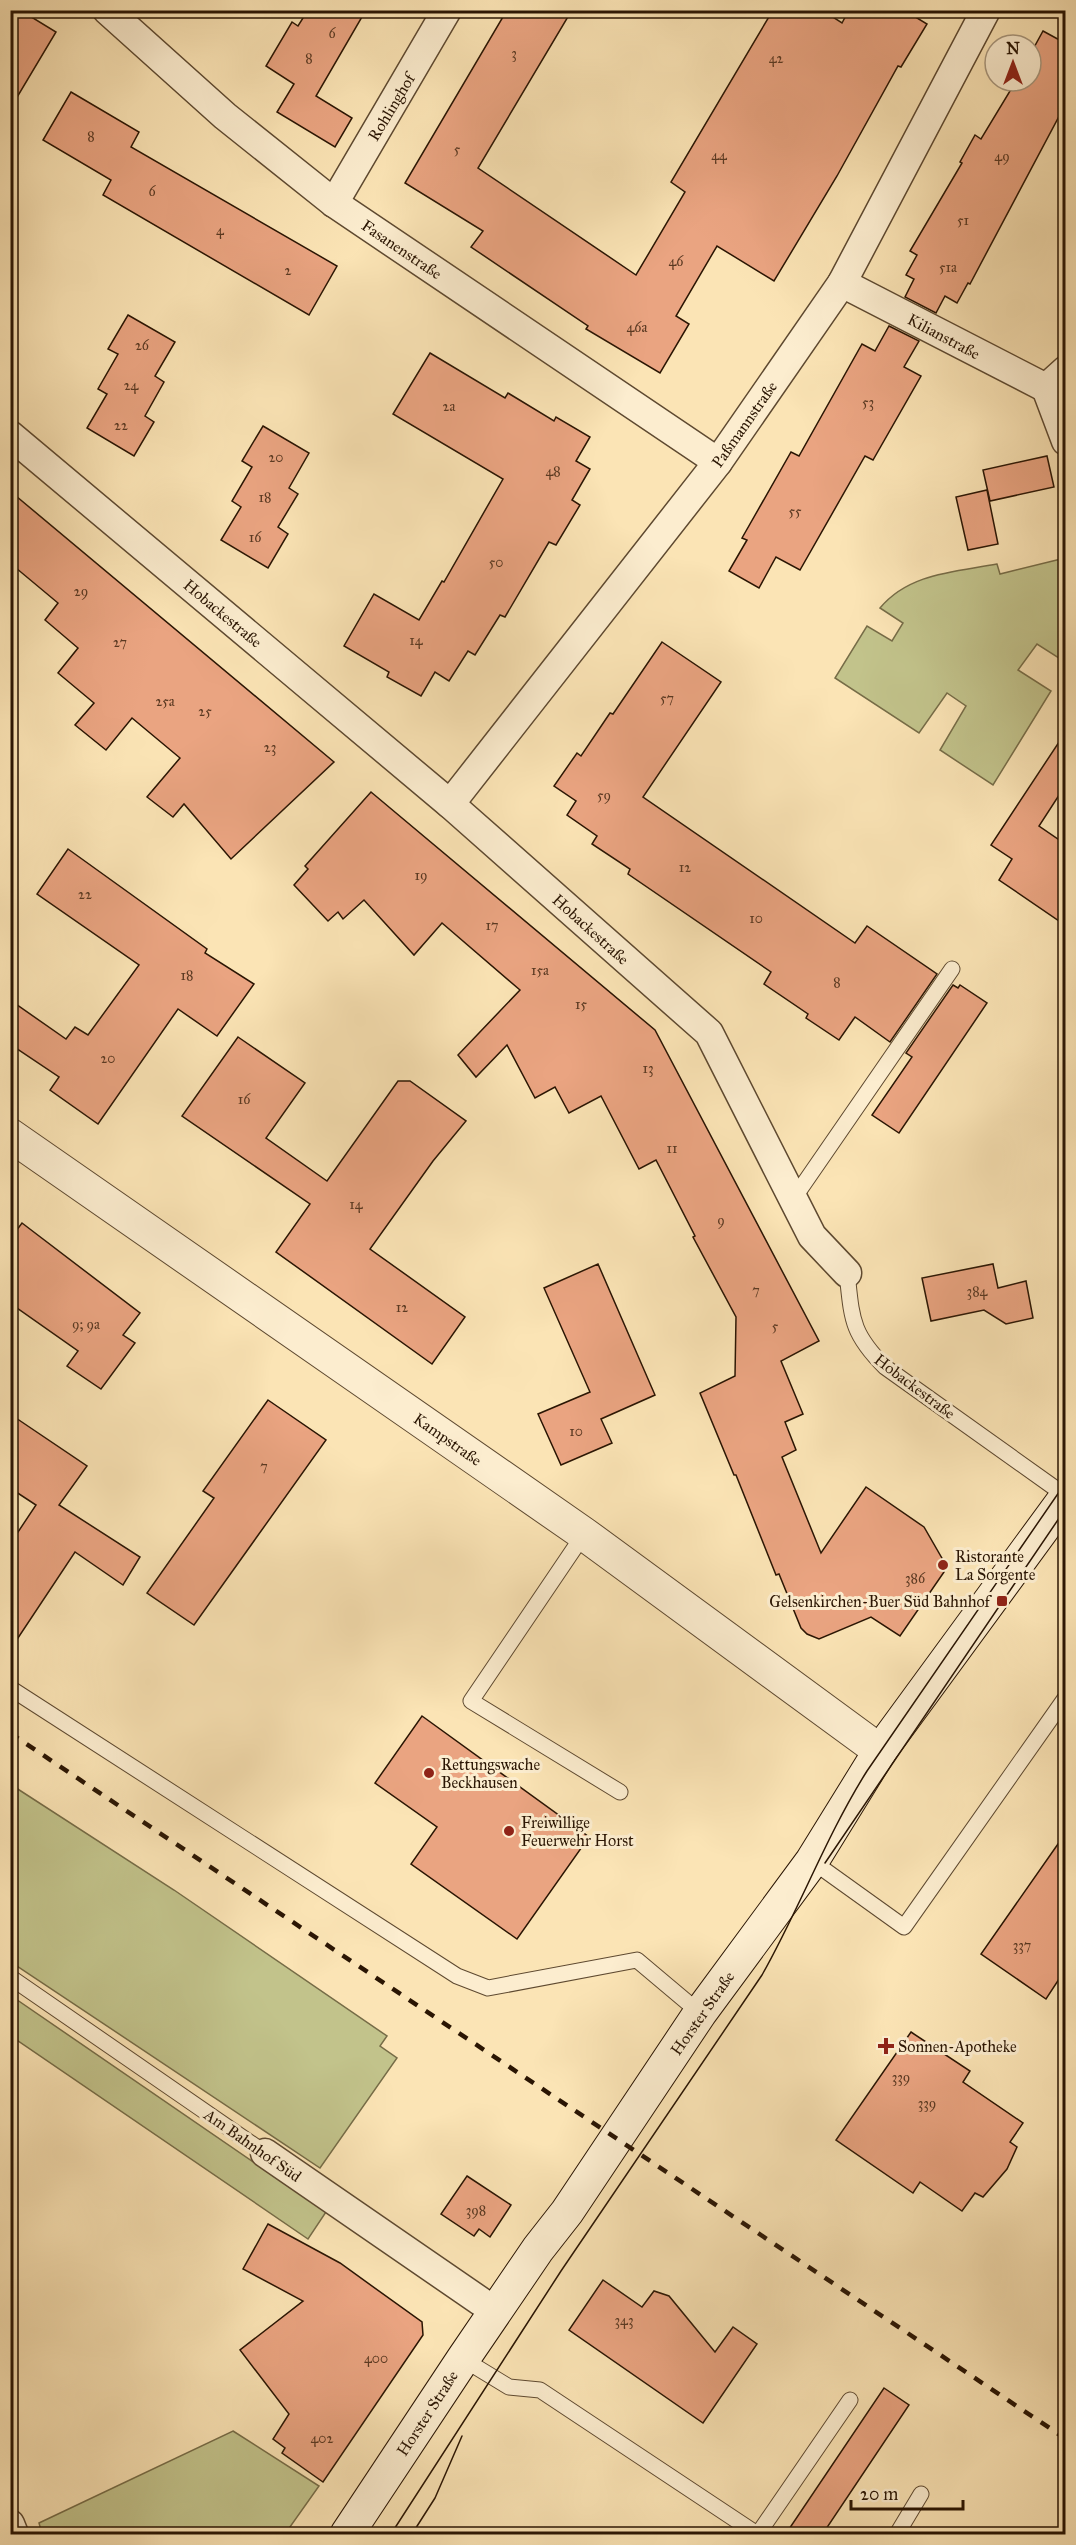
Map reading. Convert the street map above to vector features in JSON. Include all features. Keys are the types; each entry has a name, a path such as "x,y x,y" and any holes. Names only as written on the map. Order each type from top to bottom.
{"main road":[{"name":"Kampstraße","path":"10,1135 584,1534 880,1751"},
{"name":"Horster Straße","path":"347,2535 462,2359 617,2138 700,2013 812,1860 880,1751 1065,1496"}],"street":[{"name":"Fasanenstraße","path":"106,10 225,116 334,203 718,462"},
{"name":"Rohlinghof","path":"334,203 447,10"},
{"name":"Paßmannstraße","path":"450,804 718,462 842,283 986,10"},
{"name":"Kilianstraße","path":"842,283 1056,379 1065,441"},
{"name":"Hobackestraße","path":"10,435 450,804 709,1033 812,1236 847,1273"},
{"name":"Am Bahnhof Süd","path":"265,2153 496,2312"},
{"path":"10,2524 14,2535"}],"lane":[{"path":"794,1198 952,969"},
{"name":"Hobackestraße","path":"847,1273 852,1323 866,1347 885,1367 1065,1496"},
{"path":"584,1534 471,1701 620,1792"},
{"path":"10,1688 458,1976 488,1988 637,1960 700,2013"},
{"path":"812,1860 904,1927 1065,1697"},
{"name":"Am Bahnhof Süd","path":"10,1977 265,2153"},
{"path":"462,2359 509,2387 540,2390 757,2535 850,2400"},
{"path":"897,2535 921,2494"}],"green space":[{"path":"1065,558 1065,574 1060,576 1065,595 1065,662 1037,644 1018,670 1051,691 993,785 940,750 966,706 947,693 919,733 835,678 867,626 892,641 903,623 880,608 905,587 949,572 997,564 1000,574"},
{"path":"10,1784 174,1890 387,2036 380,2046 397,2058 320,2168 11,1962"},
{"path":"10,1995 326,2212 308,2239 11,2036"},
{"path":"233,2431 319,2486 285,2534 42,2534 39,2523"}],"building":[{"path":"10,10 20,10 56,32 10,109"},
{"path":"308,10 366,10 316,96 352,118 335,147 277,112 294,84 266,66 292,22 298,26"},
{"path":"507,10 572,10 478,168 636,275 685,192 671,182 773,10 822,10 842,23 849,10 904,10 927,24 901,67 898,66 837,176 774,281 717,246 676,316 689,324 660,373 586,329 588,326 471,247 483,231 405,183"},
{"path":"1043,31 1065,43 1065,105 970,284 968,283 957,303 945,296 936,313 905,297 914,279 906,275 917,255 910,251 962,163 960,162 975,135 981,139 1009,93 1043,93"},
{"path":"71,92 139,132 131,147 337,266 309,315 103,195 111,180 43,140"},
{"path":"128,315 175,342 155,376 164,382 145,416 154,422 134,456 87,428 107,394 98,389 118,354 108,349"},
{"path":"889,326 919,341 904,367 921,376 873,460 865,456 800,570 776,557 759,588 729,571 747,540 742,538 791,452 799,456 862,344 875,351"},
{"path":"430,353 505,398 508,393 554,421 556,417 590,437 576,461 590,469 572,500 580,505 556,545 549,542 505,617 500,615 475,655 468,651 449,681 435,672 421,696 387,677 389,672 344,646 374,594 419,620 442,581 444,582 503,479 393,414"},
{"path":"263,426 309,453 289,488 298,494 278,527 288,534 268,568 221,540 241,507 232,501 252,467 242,461"},
{"path":"1047,456 1054,487 990,501 983,470"},
{"path":"987,490 998,544 968,550 956,497"},
{"path":"10,491 334,762 231,859 184,804 173,817 147,797 180,758 132,718 106,750 75,725 94,703 58,673 78,648 45,620 58,603 10,563"},
{"path":"662,642 721,682 643,797 855,943 867,926 937,974 890,1042 855,1017 839,1040 806,1018 808,1014 764,984 771,972 628,874 630,869 592,844 597,836 567,815 576,801 554,786 577,753 581,756 610,713 613,714"},
{"path":"1065,733 1065,786 1039,826 1065,844 1065,925 999,880 1012,859 991,845"},
{"path":"371,792 655,1030 819,1341 781,1361 803,1414 785,1422 796,1450 782,1457 821,1553 866,1487 924,1527 943,1560 944,1572 900,1636 871,1617 819,1639 807,1634 801,1628 779,1574 776,1575 700,1393 735,1376 736,1317 693,1237 695,1236 656,1160 639,1169 601,1096 569,1113 555,1087 535,1098 507,1045 476,1077 458,1055 520,990 442,923 414,955 364,900 343,919 338,912 328,921 294,885 308,869 305,866"},
{"path":"68,849 207,949 205,953 254,984 217,1036 178,1009 98,1124 50,1090 59,1077 10,1044 10,1000 66,1039 75,1027 88,1035 139,965 37,894"},
{"path":"953,985 958,988 960,985 987,1003 899,1133 872,1115 912,1057 906,1053"},
{"path":"238,1037 305,1083 266,1138 327,1181 398,1081 410,1081 466,1121 433,1161 370,1249 465,1317 432,1364 276,1252 310,1204 182,1116"},
{"path":"22,1223 140,1313 123,1335 135,1343 101,1389 67,1366 78,1351 10,1303 10,1239"},
{"path":"598,1264 655,1395 601,1419 612,1443 561,1465 538,1414 590,1392 544,1288"},
{"path":"993,1264 998,1288 1026,1281 1033,1318 1006,1324 984,1310 931,1321 922,1278"},
{"path":"268,1400 326,1440 194,1625 147,1593 214,1498 203,1491"},
{"path":"10,1414 87,1466 59,1505 140,1557 123,1585 75,1552 10,1650 10,1544 36,1505 10,1488"},
{"path":"422,1716 589,1837 517,1939 411,1864 437,1827 375,1783"},
{"path":"1065,1834 1065,1970 1046,1999 981,1954"},
{"path":"911,2032 970,2071 963,2082 1023,2123 1010,2142 1017,2147 1007,2169 983,2197 975,2193 962,2211 920,2182 913,2193 836,2140"},
{"path":"467,2176 511,2205 490,2237 479,2229 474,2236 441,2214"},
{"path":"268,2224 340,2263 422,2322 423,2335 323,2482 282,2453 285,2448 273,2439 289,2414 240,2350 303,2301 243,2269"},
{"path":"603,2280 642,2307 654,2291 669,2296 715,2352 733,2327 757,2344 703,2423 569,2330"},
{"path":"884,2388 909,2405 822,2535 785,2535"}],"tram line":[{"path":"391,2534 561,2271 762,1975 839,1821 867,1771 1066,1482"},
{"path":"825,1863 1066,1508"},
{"path":"412,2534 435,2498 462,2436"}],"railway":[{"path":"10,1733 1066,2439"}],"place":[{"name":"Ristorante La Sorgente","path":"943,1565"},
{"name":"Gelsenkirchen-Buer Süd Bahnhof","path":"1002,1601"},
{"name":"Rettungswache Beckhausen","path":"429,1773"},
{"name":"Freiwillige Feuerwehr Horst","path":"509,1831"},
{"name":"Sonnen-Apotheke","path":"886,2046"}]}
